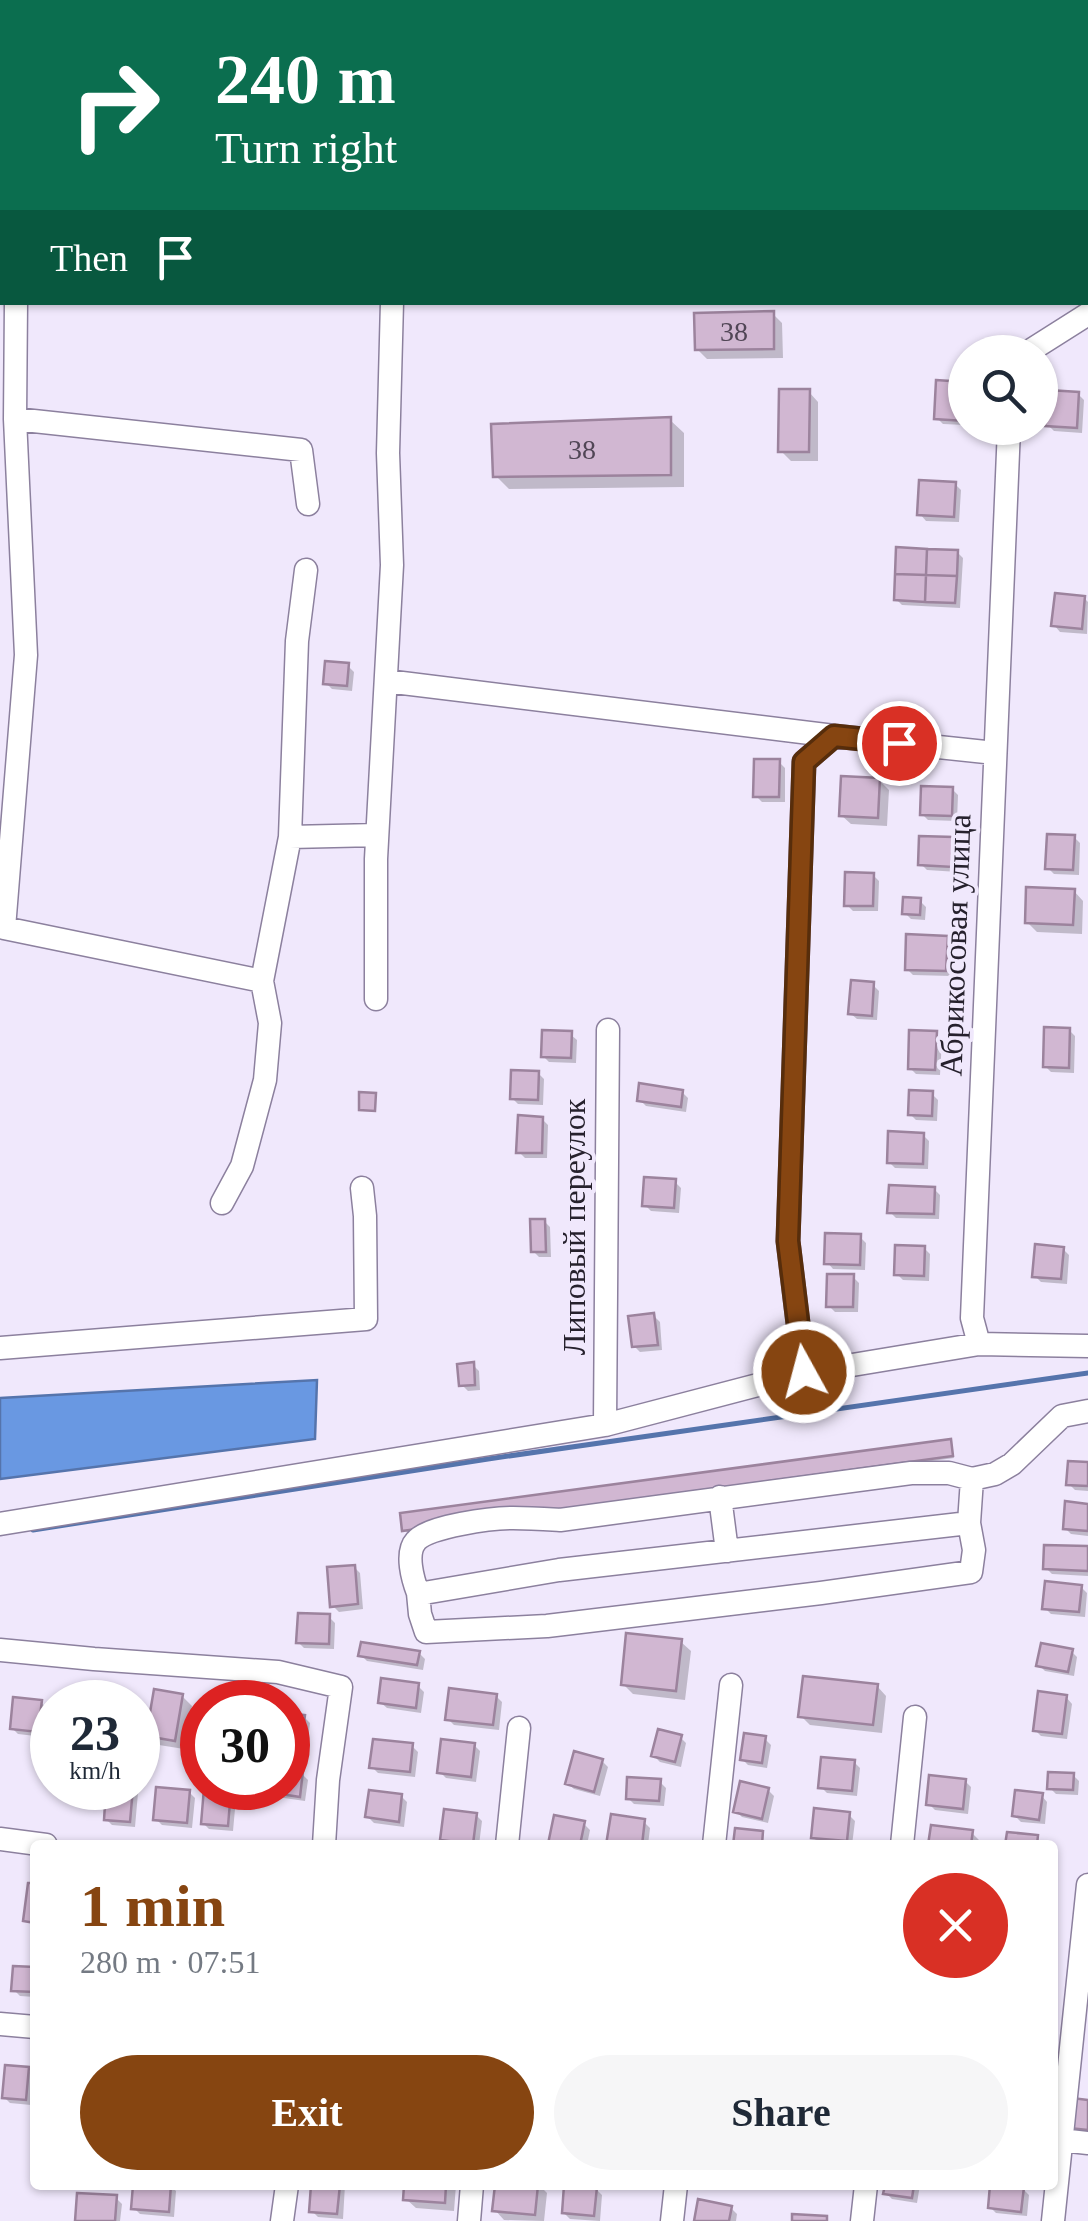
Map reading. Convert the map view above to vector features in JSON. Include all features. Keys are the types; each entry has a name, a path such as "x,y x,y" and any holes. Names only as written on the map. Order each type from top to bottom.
{"street":[{"path":"16,305 11,574 26,654 4,928 262,981"},
{"path":"376,999 377,835 392,564 388,453 392,305"},
{"path":"1055,335 1088,314"},
{"path":"15,419 301,450 308,504"},
{"name":"Абрикосовая улица","path":"979,1344 972,1318 1007,445"},
{"path":"222,1203 242,1166 266,1080 270,1023 262,981 290,838 297,641 306,570"},
{"path":"386,681 995,754"},
{"path":"804,1372 788,1241 804,762 834,736"},
{"path":"290,838 377,835"},
{"name":"Липовый переулок","path":"606,1425 608,1030"},
{"path":"0,1348 366,1320 362,1188"},
{"path":"0,1524 606,1425 804,1372 979,1344 1088,1346"},
{"path":"972,1479 971,1572 956,1576 547,1626 426,1632 420,1614 411,1549 418,1538 430,1532 509,1518 560,1520 911,1474 949,1472 972,1479 995,1474 1012,1464 1062,1416 1088,1411"},
{"path":"720,1497 727,1551"},
{"path":"418,1593 559,1570 969,1522"},
{"path":"0,1650 278,1672 342,1687 324,1837"},
{"path":"715,1840 732,1685"},
{"path":"903,1840 915,1716"},
{"path":"508,1840 519,1728"},
{"path":"0,1840 30,1843"},
{"path":"1058,2132 1088,1885"},
{"path":"0,2024 30,2027"},
{"path":"1058,2140 1088,2143"},
{"path":"282,2221 286,2190"},
{"path":"469,2221 472,2190"},
{"path":"672,2221 675,2190"},
{"path":"862,2221 865,2190"},
{"path":"1053,2221 1055,2190"}],"water":[{"path":"317,1380 315,1439 0,1479 0,1398"}],"building":[{"path":"774,311 774,349 695,350 694,313"},
{"path":"936,380 948,381 948,420 934,419"},
{"path":"779,389 810,389 809,452 778,452"},
{"path":"1058,391 1079,392 1077,428 1058,427"},
{"path":"671,417 671,475 493,477 491,424"},
{"path":"919,480 956,482 954,517 917,515"},
{"path":"896,547 927,549 926,575 895,574"},
{"path":"927,549 958,550 957,576 926,575"},
{"path":"895,574 926,575 925,602 894,600"},
{"path":"926,575 957,576 955,603 925,602"},
{"path":"1055,593 1085,596 1082,629 1051,626"},
{"path":"325,661 349,663 347,686 323,684"},
{"path":"754,759 780,759 779,797 753,797"},
{"path":"841,776 880,778 878,818 839,816"},
{"path":"921,786 953,787 952,816 920,815"},
{"path":"1047,834 1075,835 1073,870 1045,869"},
{"path":"919,836 954,837 953,867 918,865"},
{"path":"845,872 874,873 873,906 844,906"},
{"path":"1026,887 1075,889 1073,925 1025,923"},
{"path":"903,897 921,898 920,915 902,914"},
{"path":"906,934 948,936 946,971 905,970"},
{"path":"851,980 874,982 872,1016 848,1014"},
{"path":"1044,1027 1070,1028 1069,1068 1043,1067"},
{"path":"542,1030 572,1031 571,1058 541,1057"},
{"path":"909,1030 937,1031 935,1070 908,1069"},
{"path":"511,1070 539,1071 538,1100 510,1099"},
{"path":"639,1083 683,1090 681,1107 637,1101"},
{"path":"909,1090 933,1091 932,1116 908,1115"},
{"path":"359,1092 376,1093 375,1111 359,1110"},
{"path":"518,1115 543,1117 542,1153 516,1153"},
{"path":"888,1131 924,1133 923,1164 887,1163"},
{"path":"644,1177 676,1179 674,1208 642,1206"},
{"path":"889,1185 935,1187 934,1214 887,1213"},
{"path":"530,1219 545,1219 546,1252 531,1252"},
{"path":"825,1233 861,1234 860,1265 824,1264"},
{"path":"1035,1244 1064,1247 1061,1279 1032,1277"},
{"path":"895,1245 925,1246 924,1276 894,1275"},
{"path":"827,1274 854,1274 853,1307 826,1307"},
{"path":"654,1313 658,1345 632,1347 628,1316"},
{"path":"474,1362 475,1385 459,1386 457,1364"},
{"path":"951,1439 953,1456 402,1531 400,1513"},
{"path":"1068,1461 1088,1462 1088,1486 1066,1485"},
{"path":"1065,1501 1088,1504 1088,1531 1063,1529"},
{"path":"1044,1545 1088,1546 1088,1571 1043,1569"},
{"path":"355,1565 358,1604 330,1607 327,1567"},
{"path":"1045,1581 1082,1585 1079,1612 1042,1609"},
{"path":"298,1613 330,1614 329,1644 296,1643"},
{"path":"626,1633 682,1639 676,1691 621,1685"},
{"path":"361,1642 420,1651 417,1665 358,1656"},
{"path":"1041,1643 1073,1649 1068,1672 1036,1666"},
{"path":"803,1676 878,1684 873,1725 798,1717"},
{"path":"381,1678 419,1683 416,1708 378,1703"},
{"path":"449,1688 497,1694 493,1725 445,1720"},
{"path":"160,1690 180,1693 175,1741 160,1738"},
{"path":"1038,1691 1067,1695 1062,1734 1033,1731"},
{"path":"13,1697 30,1699 30,1731 10,1729"},
{"path":"658,1729 682,1735 675,1762 651,1756"},
{"path":"744,1733 766,1736 762,1763 740,1760"},
{"path":"373,1739 413,1743 410,1772 369,1768"},
{"path":"441,1739 475,1743 471,1777 437,1773"},
{"path":"574,1751 603,1759 594,1792 565,1784"},
{"path":"821,1757 855,1760 852,1791 818,1788"},
{"path":"1048,1772 1074,1773 1073,1790 1047,1789"},
{"path":"929,1775 966,1779 963,1809 926,1805"},
{"path":"627,1777 661,1779 659,1801 626,1799"},
{"path":"740,1781 769,1788 762,1819 733,1812"},
{"path":"160,1787 180,1789 180,1810 188,1810 187,1823 153,1820 154,1810 160,1810"},
{"path":"369,1790 402,1794 399,1822 365,1817"},
{"path":"1015,1790 1043,1793 1039,1820 1012,1816"},
{"path":"814,1808 850,1812 847,1840 811,1838"},
{"path":"444,1809 477,1813 474,1840 440,1840"},
{"path":"105,1810 131,1810 130,1822 104,1820"},
{"path":"202,1810 229,1810 228,1826 201,1824"},
{"path":"611,1814 645,1819 643,1840 607,1840"},
{"path":"554,1815 585,1821 581,1840 549,1840"},
{"path":"931,1825 973,1830 972,1840 929,1840"},
{"path":"735,1828 763,1831 762,1840 734,1840"},
{"path":"1007,1832 1038,1835 1038,1840 1006,1840"},
{"path":"28,1883 30,1883 30,1922 23,1921"},
{"path":"13,1966 30,1967 30,1992 11,1991"},
{"path":"5,2065 29,2067 26,2100 2,2098"},
{"path":"1072,2098 1088,2100 1088,2130 1069,2128"},
{"path":"133,2190 171,2190 169,2212 131,2209"},
{"path":"311,2190 339,2190 337,2214 309,2212"},
{"path":"404,2190 446,2190 445,2203 403,2200"},
{"path":"494,2190 538,2190 535,2215 492,2211"},
{"path":"564,2190 597,2190 594,2216 562,2213"},
{"path":"884,2190 913,2190 912,2198 883,2194"},
{"path":"990,2190 1024,2190 1021,2212 988,2208"},
{"path":"77,2193 117,2195 115,2221 75,2221"},
{"path":"698,2199 732,2206 729,2221 694,2221"},
{"path":"792,2214 827,2216 827,2221 792,2221"}],"waterway":[{"path":"33,1530 488,1459 1088,1373"}],"route":[{"path":"804,1372 788,1241 804,762 834,736 899,743"}]}
